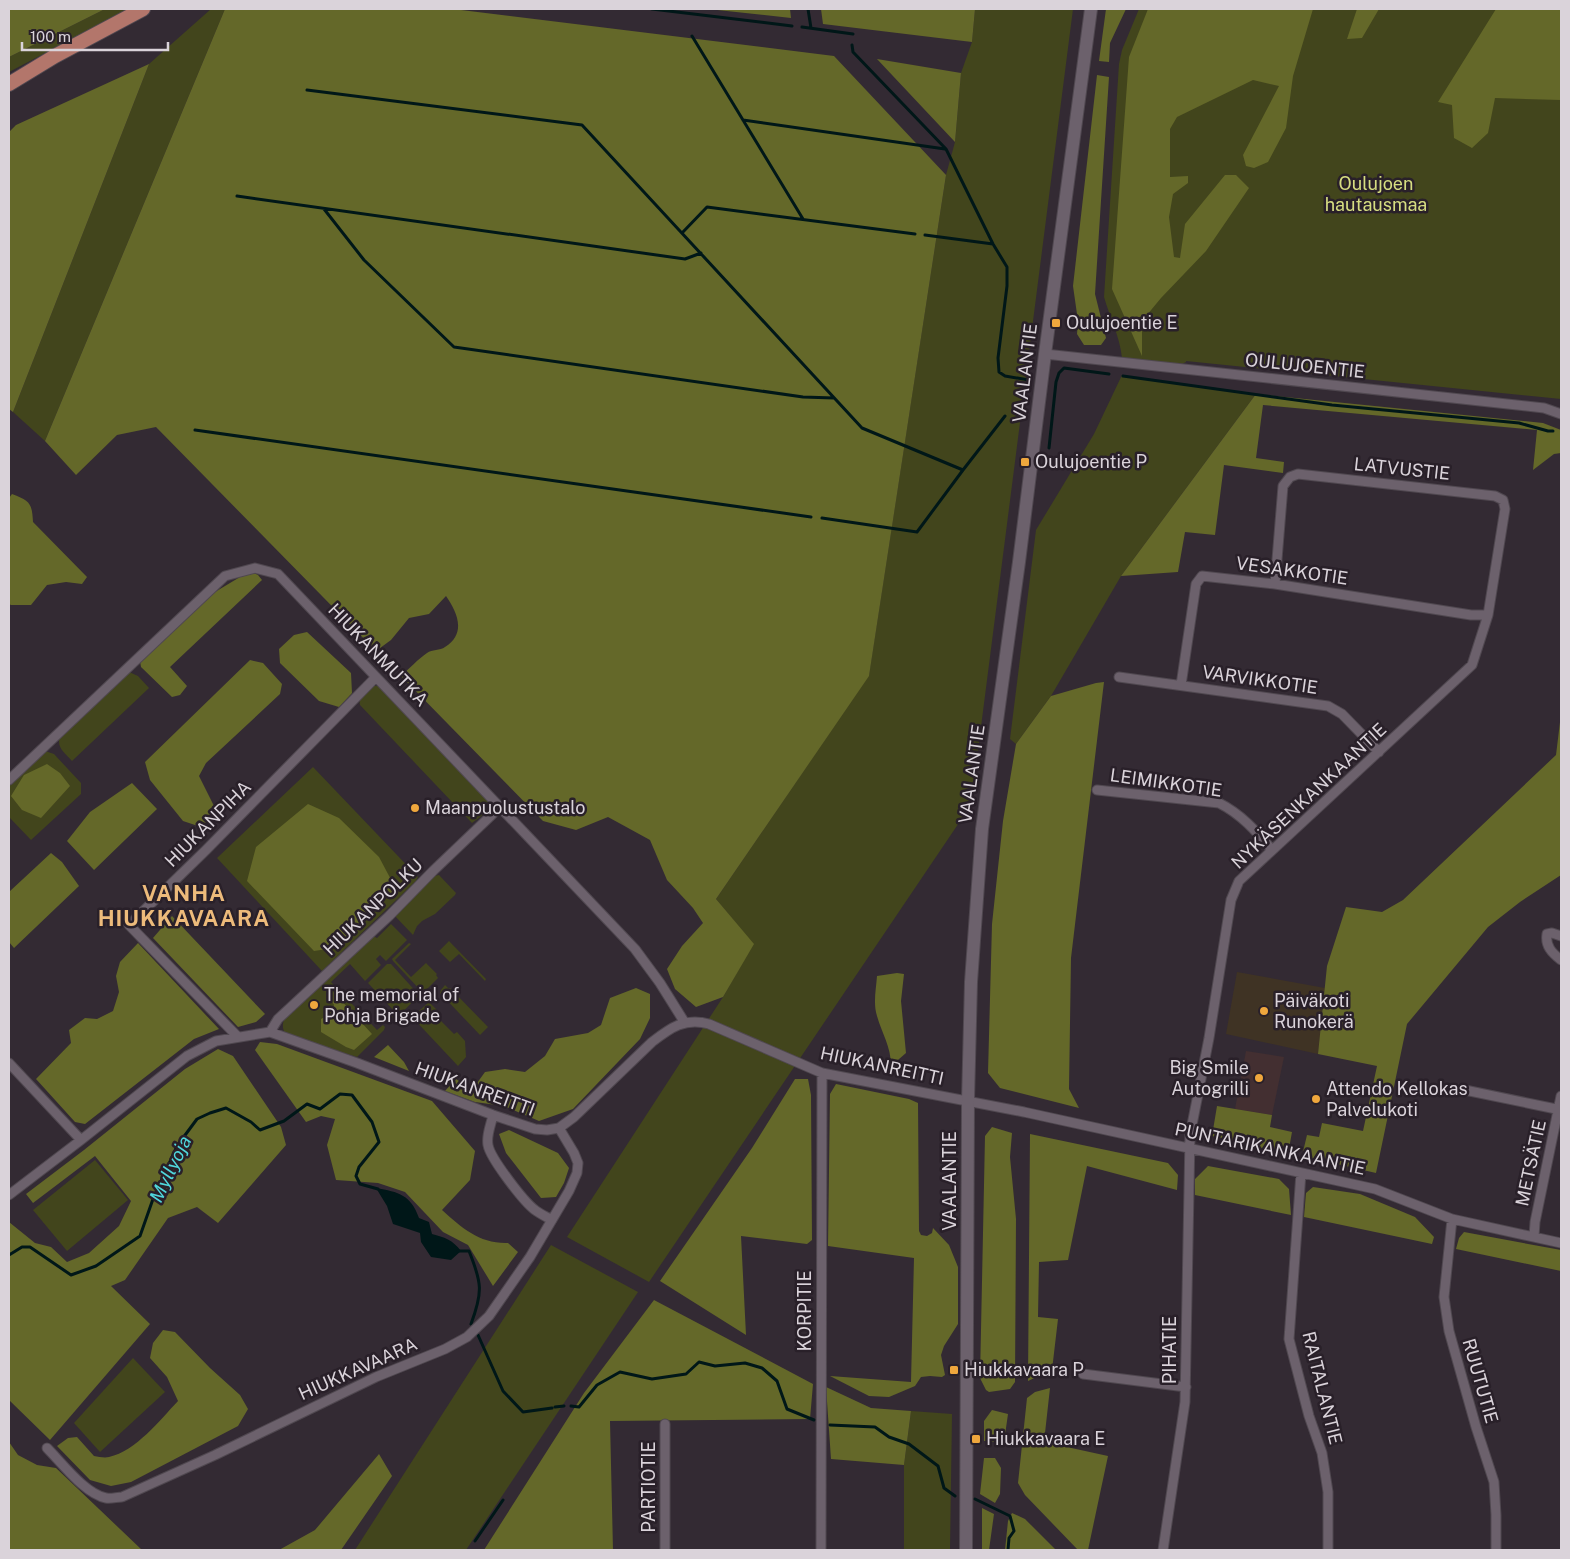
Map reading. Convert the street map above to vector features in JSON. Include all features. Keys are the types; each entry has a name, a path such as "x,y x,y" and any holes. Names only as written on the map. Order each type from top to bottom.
{"main road":[{"path":"9,84 55,56 143,9"},
{"path":"9,75 55,56"}],"street":[{"name":"VAALANTIE","path":"966,1550 968,1101 971,982 982,829 1091,9"},
{"name":"OULUJOENTIE","path":"1045,354 1544,408 1561,414"},
{"name":"LATVUSTIE","path":"1274,584 1283,486 1290,477 1298,474 1495,496 1503,500 1505,510 1488,615"},
{"name":"HIUKANMUTKA","path":"9,780 225,576 255,568 278,574 635,949 660,982 685,1023"},
{"name":"VESAKKOTIE","path":"1181,685 1196,584 1202,576 1274,584 1471,615 1488,615"},
{"name":"NYKÄSENKANKAANTIE","path":"1189,1148 1231,900 1240,881 1472,665 1488,615"},
{"name":"HIUKANPIHA","path":"238,1037 129,925 206,850 376,677"},
{"name":"VARVIKKOTIE","path":"1119,677 1328,706 1342,714 1379,752"},
{"name":"LEIMIKKOTIE","path":"1097,790 1219,803 1240,816 1272,850"},
{"name":"HIUKANPOLKU","path":"270,1032 278,1019 389,916 500,807"},
{"path":"1561,936 1552,933 1547,934 1546,941 1549,949 1561,960"},
{"name":"HIUKANREITTI","path":"9,1195 187,1056 216,1041 270,1032 535,1129 559,1128 574,1117 652,1042 663,1034 693,1021 709,1024 822,1073 968,1101"},
{"path":"9,1063 81,1140"},
{"name":"KORPITIE","path":"821,1550 822,1073"},
{"path":"1460,1089 1560,1109"},
{"name":"METSÄTIE","path":"1534,1237 1535,1222 1560,1109 1561,1096"},
{"name":"PUNTARIKANKAANTIE","path":"968,1101 1375,1189 1452,1219 1561,1243"},
{"path":"493,1115 487,1137 488,1148 493,1158 526,1202 536,1211 552,1220"},
{"name":"HIUKKAVAARA","path":"47,1448 85,1487 106,1498 122,1496 215,1455 376,1377 445,1349 467,1337 489,1316 530,1257 569,1191 578,1172 578,1163 574,1153 559,1128"},
{"name":"PIHATIE","path":"1163,1550 1186,1402 1189,1148"},
{"name":"RAITALANTIE","path":"1301,1173 1289,1339 1309,1416 1322,1453 1328,1492 1328,1550"},
{"name":"RUUTUTIE","path":"1452,1219 1444,1298 1449,1331 1476,1427 1494,1482 1496,1550"},
{"path":"1084,1374 1186,1387"},
{"name":"PARTIOTIE","path":"665,1424 665,1550"}],"shaded area":[{"path":"1237,972 1325,988 1318,1054 1226,1034"},
{"path":"1246,1051 1284,1057 1272,1115 1235,1109"},
{"path":"376,1188 398,1193 408,1199 419,1218 429,1222 432,1234 455,1244 461,1251 451,1260 431,1257 421,1242 420,1233 393,1224 387,1206"}],"green space":[{"path":"9,9 105,9 9,57"},
{"path":"105,9 129,9 9,72 9,57"},
{"path":"211,9 225,9 45,441 13,412 149,64"},
{"path":"225,9 453,9 834,56 946,175 869,676 716,899 754,944 723,997 696,1007 675,989 667,969 682,946 703,923 693,908 667,880 650,840 608,817 576,830 543,821 401,676 424,655 443,648 456,635 458,622 454,609 446,596 429,614 409,618 391,640 376,651 156,427 117,435 76,475 45,441"},
{"path":"708,9 790,9 791,18"},
{"path":"821,9 975,9 972,42 823,24"},
{"path":"975,9 1073,9 971,805 649,1282 567,1237 723,997 753,944 716,899 869,675 946,175 955,142 961,73 972,42"},
{"path":"1106,9 1126,9 1110,43 1109,62 1099,61"},
{"name":"Oulujoen hautausmaa","path":"1139,9 1561,9 1561,399 1186,361 1182,364 1122,358 1117,335 1104,297 1119,64 1122,50"},
{"path":"1148,9 1313,9 1293,76 1286,128 1268,162 1254,168 1246,166 1243,155 1279,86 1253,80 1177,117 1170,129 1170,177 1188,176 1188,183 1173,194 1169,217 1174,257 1180,258 1185,224 1225,175 1236,175 1249,188 1206,251 1142,321 1142,356 1112,289 1129,57"},
{"path":"1357,9 1379,9 1362,38 1347,39"},
{"path":"1496,9 1561,9 1561,100 1495,98 1488,133 1472,148 1454,138 1452,105 1438,102"},
{"path":"877,59 961,73 955,142"},
{"path":"149,64 13,412 9,409 9,132 16,125"},
{"path":"1097,75 1109,77 1095,294 1106,338 1101,345 1084,345 1077,334 1078,321 1073,286"},
{"path":"1122,375 1256,394 1121,576 1051,696 1016,744 1010,739 1036,530 1094,434"},
{"path":"1256,394 1543,423 1561,430 1561,453 1554,454 1533,470 1537,430 1263,405 1256,458 1284,462 1283,473 1224,465 1215,535 1185,532 1178,572 1121,576"},
{"path":"12,494 29,504 33,522 87,577 82,584 66,582 47,585 31,605 9,604 9,498"},
{"path":"254,573 262,580 170,667 187,686 180,695 172,697 141,667 140,661 215,592 240,577"},
{"path":"307,632 351,673 352,693 339,707 319,701 280,663 279,649 294,635"},
{"path":"250,660 263,663 282,684 280,694 206,763 199,776 217,812 201,827 183,821 150,780 145,762"},
{"path":"129,672 138,676 149,688 72,761 60,747 60,736"},
{"path":"1104,682 1071,958 1069,1089 1079,1108 1000,1088 988,1073 992,924 1003,821 1016,744 1051,696"},
{"path":"372,686 381,687 488,799 487,810 472,823 360,705 361,697"},
{"path":"1561,714 1561,875 1520,902 1488,927 1407,1024 1376,1173 1302,1156 1307,1135 1319,1137 1322,1123 1363,1131 1377,1066 1318,1054 1327,966 1346,907 1382,912 1403,900 1556,755"},
{"path":"45,751 54,754 81,783 81,794 31,840 9,817 9,785"},
{"path":"47,764 60,773 70,786 41,818 22,810 11,796 24,775"},
{"path":"313,767 418,877 322,971 217,858"},
{"path":"132,783 157,809 94,870 67,841 90,812"},
{"path":"308,804 339,818 379,857 396,889 334,948 314,951 247,881 256,847"},
{"path":"51,853 62,862 79,886 14,948 9,942 9,892"},
{"path":"439,875 456,893 435,914 422,921 417,926 413,935 394,915 434,876"},
{"path":"172,916 265,1014 256,1022 238,1027 153,938"},
{"path":"391,924 407,940 386,961 380,955 376,959 381,965 365,981 350,964 331,982 377,1030 383,1025 385,1027 384,1030 357,1057 286,1034 283,1026 285,1018 371,935 377,938"},
{"path":"449,941 486,979 485,981 459,954 450,962 439,951"},
{"path":"138,943 219,1029 194,1039 85,1124 75,1122 36,1079 71,1043 69,1030 85,1018 97,1019 113,1011 119,992 116,976 120,962"},
{"path":"409,943 411,944 395,960 411,977 426,963 437,974 438,978 423,993 392,959"},
{"path":"387,964 391,964 419,995 396,1019 391,1017 395,1012 368,983"},
{"path":"897,973 904,974 901,1001 906,1053 891,1066 888,1046 876,1011 875,996 877,976"},
{"path":"327,985 372,1034 354,1050 321,1032 321,1019 332,1013 334,1005 324,988"},
{"path":"445,985 488,1027 480,1035 440,993"},
{"path":"636,988 650,994 650,1018 640,1039 573,1109 539,1121 504,1106 475,1102 445,1091 456,1079 472,1090 485,1072 505,1069 525,1072 545,1056 555,1039 588,1033 601,1025 610,998"},
{"path":"429,1002 438,1011 436,1016 454,1034 457,1032 465,1041 466,1057 458,1066 412,1017"},
{"path":"260,1042 277,1044 432,1101 475,1151 470,1180 442,1210 472,1234 489,1241 508,1243 518,1252 493,1286 468,1245 443,1232 405,1192 378,1183 336,1180 327,1145 335,1119 321,1116 306,1122 255,1050"},
{"path":"388,1045 404,1062 409,1071 374,1057"},
{"path":"218,1049 233,1056 281,1127 286,1145 218,1223 197,1207 168,1218 125,1280 111,1286 150,1324 50,1440 9,1400 9,1222 35,1243 51,1247 67,1262 89,1253 119,1226 131,1201 95,1156 33,1203 26,1194 185,1069"},
{"path":"795,1079 808,1079 811,1095 812,1240 807,1244 741,1236 746,1335 660,1281 752,1148"},
{"path":"836,1084 909,1099 918,1103 919,1231 921,1235 927,1236 932,1233 933,1228 949,1245 958,1267 958,1324 944,1346 941,1355 945,1375 942,1377 921,1377 915,1386 889,1397 869,1396 830,1376 911,1382 914,1258 828,1246 830,1094"},
{"path":"1217,1106 1272,1115 1270,1127 1292,1132 1288,1154 1212,1136"},
{"path":"992,1127 1012,1133 1010,1157 1016,1219 1015,1382 1010,1389 989,1392 980,1378 985,1136"},
{"path":"509,1130 558,1153 569,1168 564,1183 556,1197 541,1198 506,1153 499,1134"},
{"path":"1030,1134 1168,1163 1178,1175 1177,1190 1087,1166 1068,1260 1039,1262 1038,1317 1058,1319 1052,1370 1028,1381"},
{"path":"95,1160 128,1200 67,1251 33,1210"},
{"path":"1208,1166 1279,1179 1289,1189 1291,1215 1195,1195 1195,1179"},
{"path":"1313,1187 1360,1194 1415,1217 1434,1237 1432,1244 1304,1217 1306,1193"},
{"path":"1464,1232 1561,1250 1561,1271 1456,1249 1459,1238"},
{"path":"551,1245 638,1292 466,1550 355,1550"},
{"path":"654,1300 813,1384 810,1419 610,1421 613,1550 484,1550 584,1393"},
{"path":"163,1330 175,1332 240,1395 248,1409 238,1426 131,1482 111,1486 90,1480 57,1446 68,1438 77,1437 94,1456 107,1457 119,1454 147,1434 178,1401 167,1377 150,1358 153,1343"},
{"path":"133,1358 165,1392 100,1452 74,1423"},
{"path":"826,1387 871,1408 911,1411 904,1465 831,1459"},
{"path":"1050,1388 1044,1442 1108,1456 1088,1550 1078,1550 1025,1495 1018,1483 1027,1398 1035,1392"},
{"path":"992,1410 1008,1414 1004,1442 984,1441 984,1421"},
{"path":"911,1411 952,1414 950,1550 904,1550 904,1465"},
{"path":"9,1442 18,1455 37,1465 56,1468 142,1550 10,1550"},
{"path":"379,1454 392,1476 341,1550 279,1550 315,1530"},
{"path":"984,1458 995,1458 1001,1468 1000,1494 995,1503 980,1494"},
{"path":"982,1508 994,1514 989,1550 982,1550"},
{"path":"1012,1513 1025,1519 1056,1550 1005,1550 1008,1521"}],"waterway":[{"path":"652,9 792,26"},
{"path":"808,9 811,28"},
{"path":"802,27 853,34"},
{"path":"692,36 803,219"},
{"path":"852,45 853,52 946,149 993,244 1007,267 1007,286 998,358 999,372 1005,376 1029,380"},
{"path":"307,90 582,125 862,428 963,470"},
{"path":"743,120 945,149"},
{"path":"237,196 685,259 701,253"},
{"path":"682,233 707,207 915,234"},
{"path":"324,209 364,260 454,347 803,397 834,398"},
{"path":"925,235 993,244"},
{"path":"1049,448 1056,382 1059,373 1064,368 1109,374"},
{"path":"1123,376 1332,405 1519,423 1553,431"},
{"path":"822,518 917,532 1005,416"},
{"path":"195,430 811,517"},
{"name":"Myllyoja","path":"9,1255 22,1247 30,1247 71,1275 96,1266 140,1236 153,1199 177,1146 197,1119 226,1108 251,1122 260,1130 284,1121 307,1104 320,1109 340,1094 352,1095 372,1122 379,1142 359,1167 356,1176 360,1184 378,1189"},
{"name":"Myllyoja","path":"458,1251 469,1251 479,1280 478,1304 471,1324"},
{"name":"Myllyoja","path":"478,1335 503,1391 523,1412 552,1408"},
{"name":"Myllyoja","path":"571,1406 579,1407 597,1385 620,1372 652,1379 686,1374 699,1362 715,1366 745,1363 762,1368 777,1381 787,1409 814,1420"},
{"name":"Myllyoja","path":"555,1407 564,1406"},
{"name":"Myllyoja","path":"830,1425 875,1427 889,1437 909,1444 938,1466 944,1488 955,1496"},
{"name":"Myllyoja","path":"975,1499 1010,1516 1014,1531 1009,1538 1008,1550"},
{"path":"475,1541 503,1500"}],"place":[{"name":"Oulujoentie E","path":"1056,323"},
{"name":"Oulujoentie P","path":"1025,462"},
{"name":"Maanpuolustustalo","path":"415,808"},
{"name":"The memorial of Pohja Brigade","path":"314,1005"},
{"name":"Päiväkoti Runokerä","path":"1264,1011"},
{"name":"Big Smile Autogrilli","path":"1259,1078"},
{"name":"Attendo Kellokas Palvelukoti","path":"1316,1099"},
{"name":"Hiukkavaara P","path":"954,1370"},
{"name":"Hiukkavaara E","path":"976,1439"}],"district":[{"name":"VANHA HIUKKAVAARA","path":"184,906"}]}
